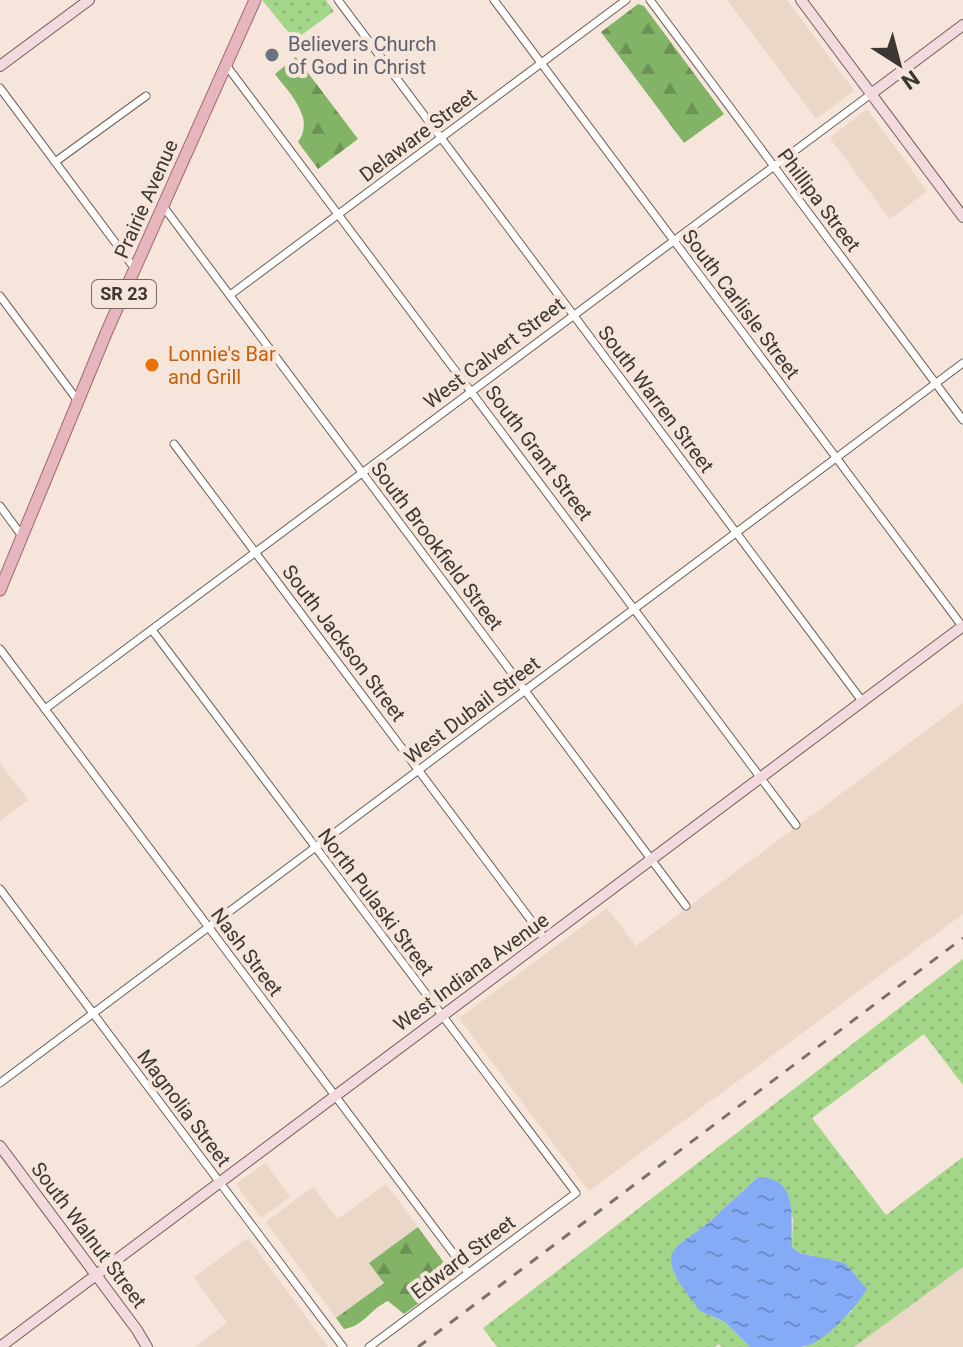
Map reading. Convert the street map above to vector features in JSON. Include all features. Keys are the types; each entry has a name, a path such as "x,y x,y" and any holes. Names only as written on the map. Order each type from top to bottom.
{"main road":[{"name":"Prairie Avenue","path":"0,590 135,269 255,0"}],"street":[{"path":"0,66 89,0"},
{"name":"South Warren Street","path":"338,0 862,701"},
{"name":"South Carlisle Street","path":"494,0 963,626"},
{"name":"Delaware Street","path":"230,295 626,0"},
{"name":"Phillipa Street","path":"650,0 963,420"},
{"path":"801,0 963,217"},
{"name":"West Calvert Street","path":"45,709 963,25"},
{"name":"South Grant Street","path":"225,64 796,825"},
{"path":"0,88 135,269"},
{"path":"55,162 146,96"},
{"name":"South Brookfield Street","path":"163,206 686,906"},
{"path":"0,296 78,401"},
{"name":"West Dubail Street","path":"0,1083 963,363"},
{"name":"South Jackson Street","path":"174,444 545,939"},
{"path":"0,506 22,536"},
{"name":"West Indiana Avenue","path":"0,1347 963,626"},
{"name":"North Pulaski Street","path":"152,630 576,1193"},
{"name":"Nash Street","path":"0,649 468,1273"},
{"name":"Magnolia Street","path":"0,889 343,1347"},
{"name":"South Walnut Street","path":"0,1146 4,1160 96,1274 147,1347"},
{"name":"Edward Street","path":"369,1347 576,1193"}],"shaded area":[{"path":"727,0 787,0 854,91 816,119"},
{"path":"867,109 927,191 890,219 830,138"},
{"path":"963,703 963,914 589,1191 459,1018 607,908 636,946"},
{"path":"0,763 28,800 0,821"},
{"path":"265,1163 290,1197 261,1218 236,1184"},
{"path":"386,1184 418,1227 370,1263 384,1283 336,1318 266,1222 313,1187 338,1219"},
{"path":"248,1238 328,1347 195,1347 227,1323 194,1277"},
{"path":"963,1267 963,1347 854,1347"}],"green space":[{"path":"262,0 326,0 334,11 295,40"},
{"path":"638,4 644,6 724,114 684,143 601,32"},
{"path":"296,57 358,139 318,169 298,142 304,124 298,106 275,74"},
{"path":"963,959 963,1085 924,1034 812,1118 886,1215 963,1157 963,1267 854,1347 804,1347 852,1311 815,1256 800,1253 792,1247 793,1218 758,1177 708,1223 678,1245 700,1311 725,1322 750,1347 721,1347 719,1344 715,1347 497,1347 483,1328"},
{"path":"418,1227 453,1275 452,1279 404,1314 388,1301 357,1324 344,1329 336,1318 384,1283 369,1263"}],"water":[{"path":"758,1177 781,1184 787,1192 792,1247 800,1253 845,1263 867,1289 829,1332 801,1347 750,1347 725,1322 700,1311 678,1281 672,1267 671,1255 678,1245 708,1223"}],"railway":[{"path":"418,1347 963,938"}],"place":[{"name":"Believers Church of God in Christ","path":"272,55"},
{"name":"Lonnie's Bar and Grill","path":"152,365"}]}
